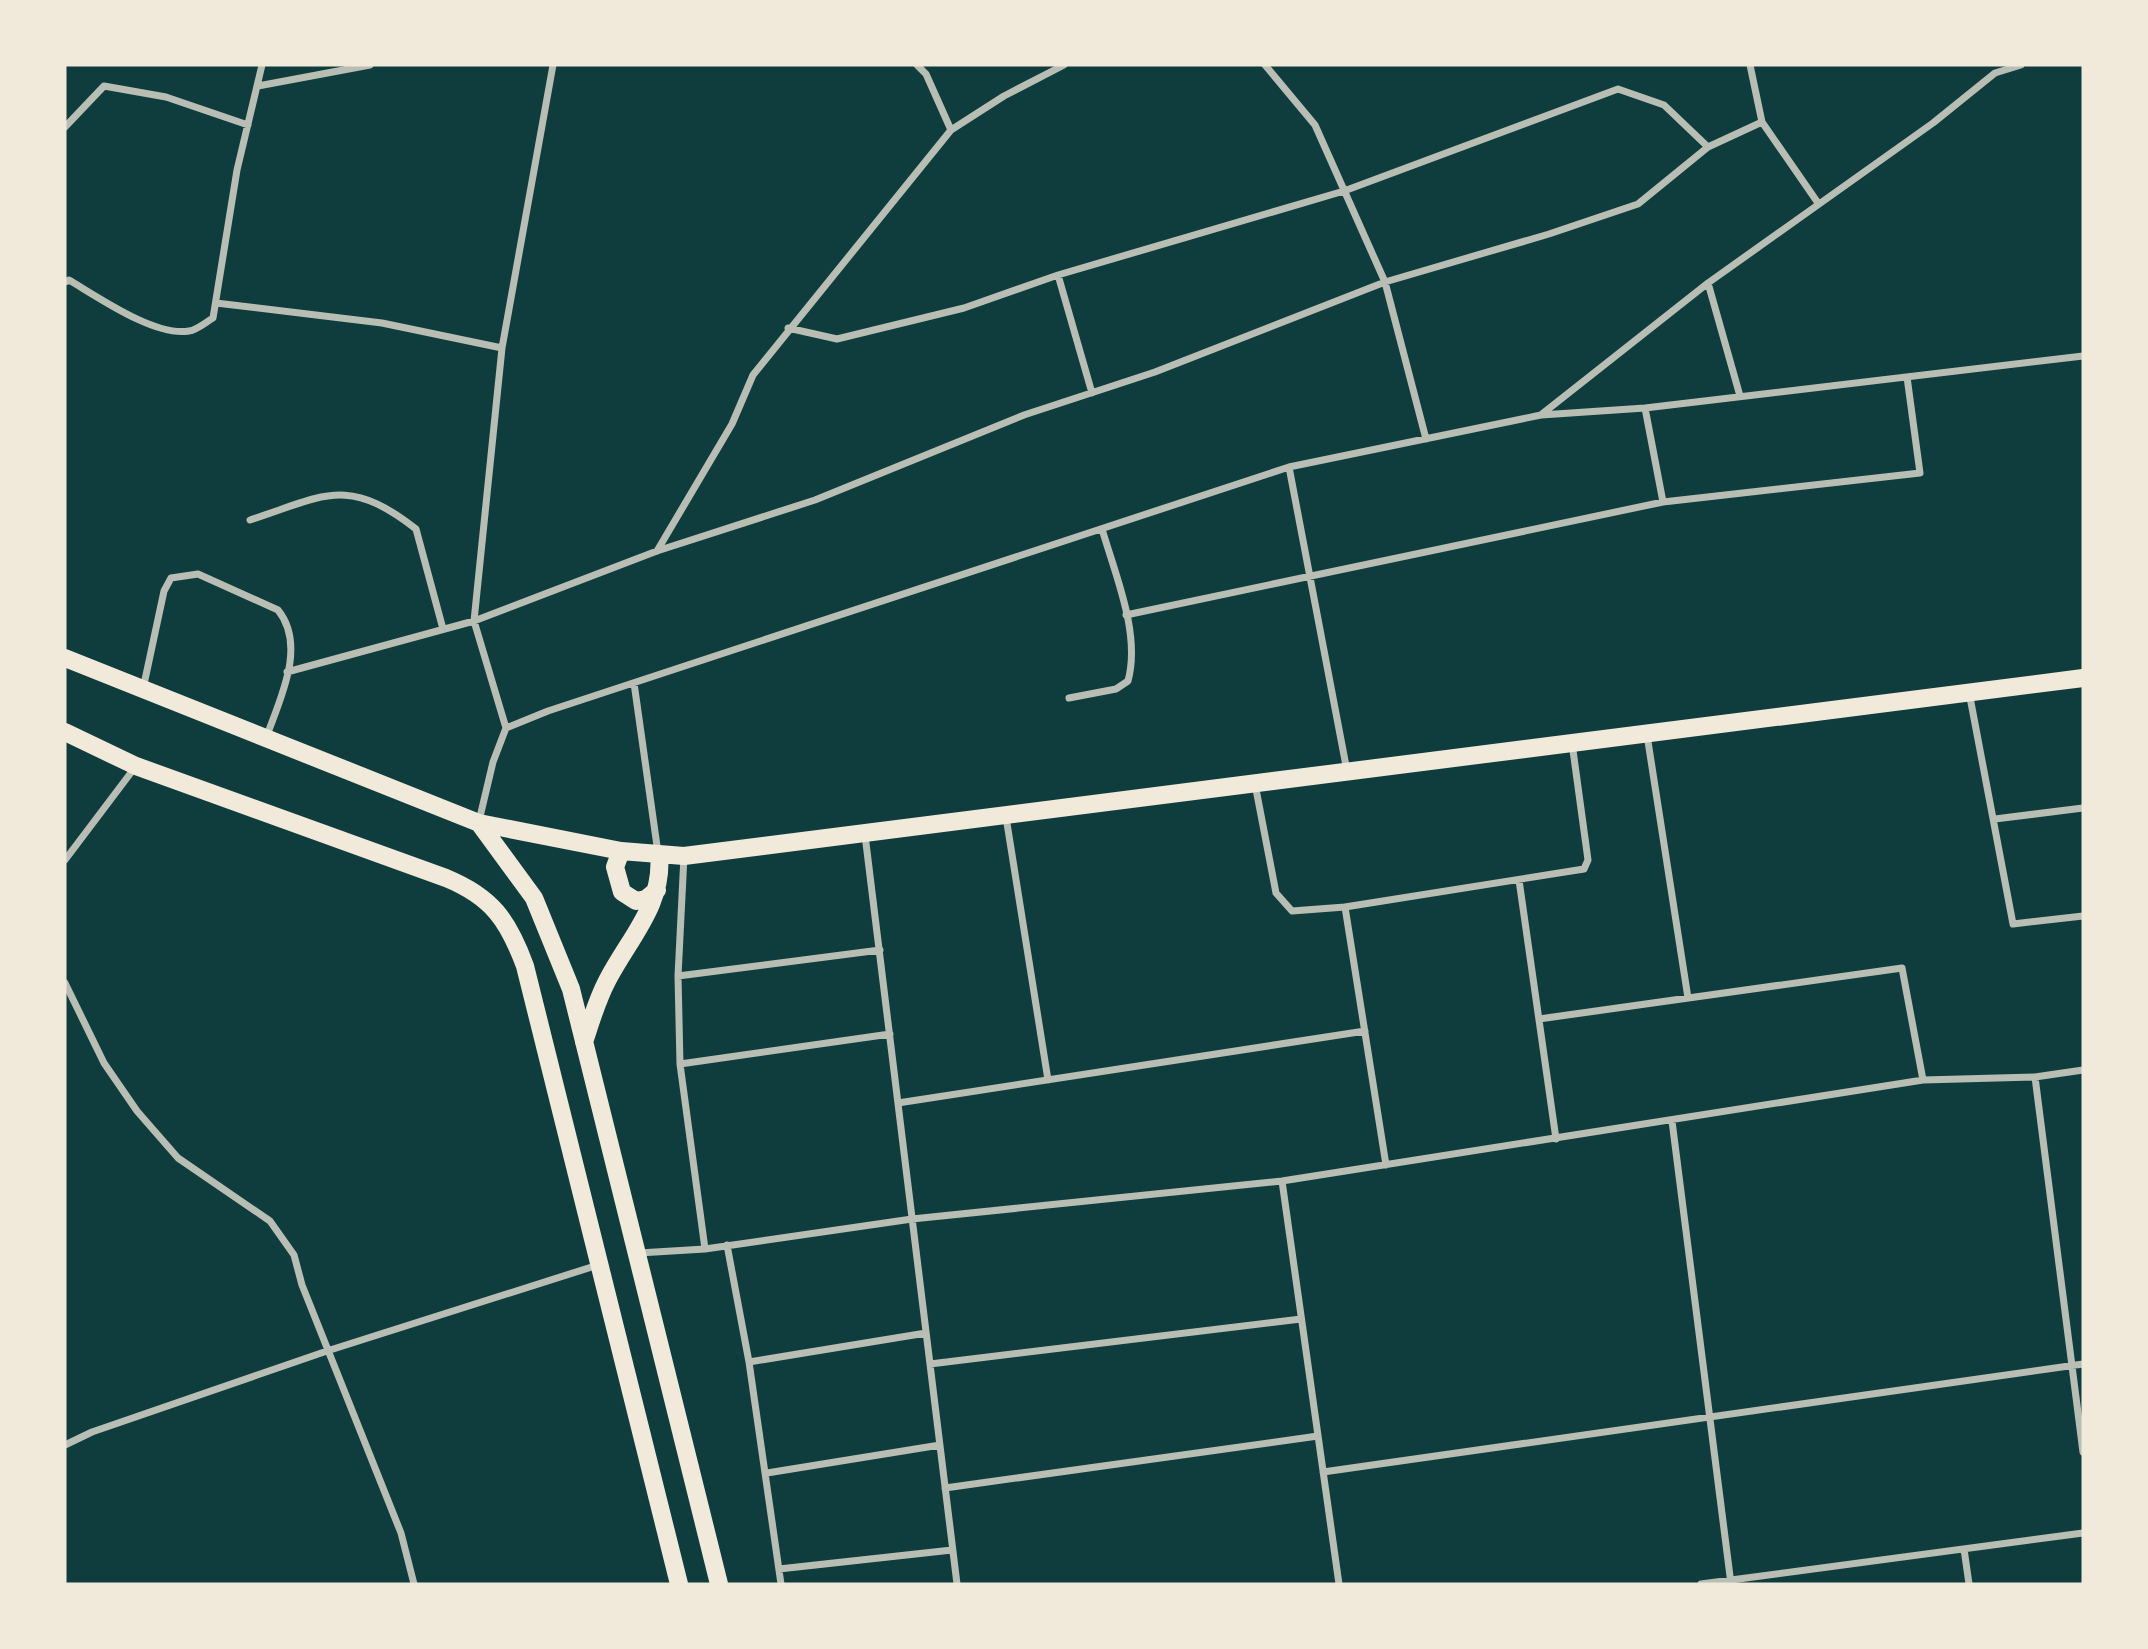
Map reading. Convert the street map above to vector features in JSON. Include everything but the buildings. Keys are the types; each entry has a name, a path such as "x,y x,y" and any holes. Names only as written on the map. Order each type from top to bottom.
{"main road":[{"path":"65,658 265,740 479,823 621,851 684,856 2083,678"},
{"path":"65,732 136,766 471,888 486,899 509,929 525,966 678,1584"},
{"path":"479,823 518,872 534,898 562,963 719,1584"},
{"path":"621,851 615,867 622,892 636,901 646,899 657,890"},
{"path":"584,1042 606,984 652,906 661,877 659,854"}],"street":[{"path":"65,282 69,280 126,313 163,328 189,331 213,318 237,170 262,65"},
{"path":"258,86 370,65"},
{"path":"479,823 493,762 506,728 474,621 502,348 553,65"},
{"path":"917,65 926,74 951,130"},
{"path":"657,551 732,424 753,375 788,328 951,130 1004,96 1064,65"},
{"path":"1265,65 1315,125 1385,282 1426,439"},
{"path":"1750,65 1762,122 1818,203"},
{"path":"1541,415 1708,283 1933,123 1995,73 2021,65"},
{"path":"65,127 104,86 166,97 248,125"},
{"path":"788,328 837,339 964,308 1058,275 1344,191 1618,89 1664,106 1709,147"},
{"path":"287,672 474,621 657,551 815,500 1024,415 1155,372 1385,282 1549,234 1638,204 1709,147 1762,122"},
{"path":"1058,275 1092,393"},
{"path":"1708,283 1740,396"},
{"path":"216,303 382,323 502,348"},
{"path":"506,728 548,711 1289,467 1541,415 1645,408 2083,356"},
{"path":"1126,615 1662,502 1920,473 1907,377"},
{"path":"1645,408 1662,502"},
{"path":"1289,467 1347,771"},
{"path":"250,520 335,493 356,494 402,518 416,529 443,629"},
{"path":"1069,698 1116,689 1128,681 1132,665 1126,615 1102,528"},
{"path":"143,690 164,591 171,578 198,574 278,610 286,620 292,638 287,672 265,740"},
{"path":"634,683 659,854"},
{"path":"1969,691 2014,924 2083,916"},
{"path":"1647,733 1688,998"},
{"path":"1255,783 1276,893 1281,902 1292,911 1345,906 1584,869 1588,860 1572,742"},
{"path":"65,860 136,766"},
{"path":"1995,818 2083,808"},
{"path":"1006,816 1048,1080"},
{"path":"865,834 957,1584"},
{"path":"684,856 678,976 680,1064 705,1249"},
{"path":"1519,880 1556,1139"},
{"path":"1345,906 1386,1165"},
{"path":"678,976 880,950"},
{"path":"1539,1018 1902,968 1923,1080"},
{"path":"65,983 104,1063 137,1111 178,1158 270,1221 294,1255 302,1285 327,1351 401,1533 414,1584"},
{"path":"898,1103 1365,1031"},
{"path":"680,1064 890,1034"},
{"path":"635,1254 705,1249 912,1219 1282,1181 1923,1080 2035,1077 2083,1070"},
{"path":"2035,1077 2083,1452"},
{"path":"1672,1121 1731,1582"},
{"path":"1282,1181 1339,1584"},
{"path":"727,1245 767,1473 781,1584"},
{"path":"65,1445 92,1432 327,1351 599,1265"},
{"path":"930,1364 1301,1319"},
{"path":"749,1362 926,1333"},
{"path":"1323,1472 2083,1364"},
{"path":"945,1488 1318,1436"},
{"path":"767,1473 940,1445"},
{"path":"1701,1584 2083,1533"},
{"path":"1964,1549 1969,1584"},
{"path":"779,1569 952,1550"}]}
